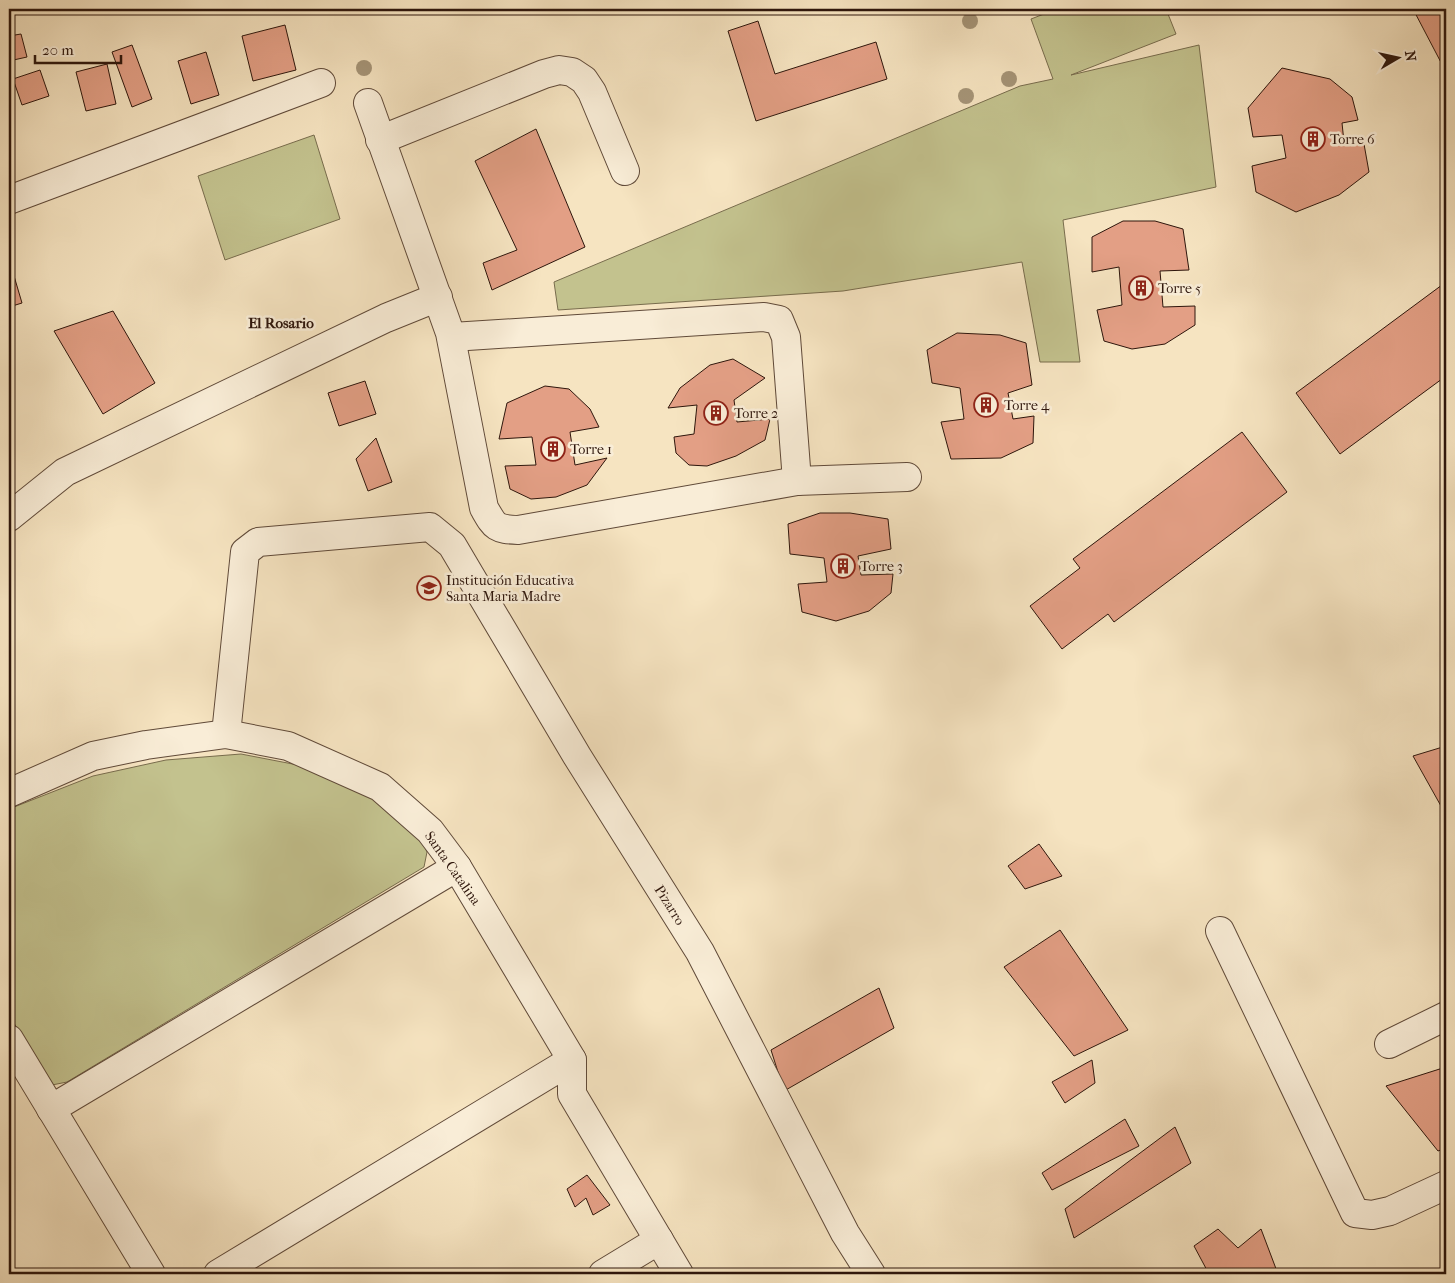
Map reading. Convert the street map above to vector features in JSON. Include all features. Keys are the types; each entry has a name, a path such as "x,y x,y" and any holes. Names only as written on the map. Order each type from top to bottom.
{"street":[{"path":"380,140 558,70 572,72 584,80 592,92 624,171"},
{"path":"9,200 321,83"},
{"path":"368,103 452,337 484,508 493,525 502,529 518,530 797,481 907,477"},
{"path":"9,517 65,472 386,318 438,297"},
{"path":"452,337 764,317 779,320 786,337 797,481"},
{"name":"Pizarro","path":"226,734 245,552 258,542 430,528 452,545 577,756 700,952 845,1233 871,1274"},
{"name":"Santa Catalina","path":"9,793 93,756 146,745 226,734 288,746 380,787 430,831 457,867 572,1060"},
{"path":"51,1109 457,867"},
{"path":"1220,931 1355,1213 1372,1215 1390,1212 1446,1185"},
{"path":"1389,1044 1446,1016"},
{"path":"9,1039 151,1274"},
{"path":"572,1060 572,1094 679,1274"},
{"path":"218,1274 572,1060"},
{"path":"604,1274 659,1240"}],"shaded area":[{"path":"1057,9 1166,9 1176,34 1071,75 1199,45 1216,187 1063,220 1080,362 1040,362 1022,262 843,291 558,310 554,282 1020,86 1053,79 1031,19"},
{"path":"314,135 340,219 225,260 198,176"},
{"path":"241,754 303,766 382,803 420,836 427,852 424,867 67,1082 52,1085 9,1015 9,809 93,776 166,760"}],"building":[{"path":"1413,9 1446,9 1446,72"},
{"path":"758,21 775,74 876,42 887,79 756,121 728,31"},
{"path":"285,25 296,70 253,81 242,36"},
{"path":"21,34 27,57 9,61 9,36"},
{"path":"132,45 152,99 132,107 112,52"},
{"path":"206,52 219,95 191,104 178,61"},
{"path":"107,64 116,104 86,111 76,72"},
{"name":"Torre 6","path":"1282,68 1330,79 1352,97 1358,120 1342,123 1344,142 1364,144 1369,172 1339,195 1296,212 1256,192 1252,166 1286,158 1282,135 1253,137 1248,108"},
{"path":"40,70 49,96 22,105 13,79"},
{"path":"536,129 585,247 492,290 483,263 517,250 475,161"},
{"name":"Torre 5","path":"1123,221 1155,221 1183,229 1189,270 1160,271 1163,307 1195,306 1195,325 1165,344 1132,349 1104,341 1097,310 1122,305 1119,267 1092,272 1092,237"},
{"path":"9,259 22,303 9,307"},
{"path":"1446,282 1446,376 1340,454 1296,393"},
{"path":"113,311 155,383 103,414 54,331"},
{"name":"Torre 4","path":"957,333 1000,335 1026,343 1032,385 1008,393 1013,419 1034,416 1033,443 1001,458 951,459 941,422 964,419 960,388 932,383 927,350"},
{"name":"Torre 2","path":"733,359 765,378 734,400 737,422 770,419 765,440 736,456 707,466 689,465 676,453 674,437 694,434 697,405 668,408 680,388 710,365"},
{"path":"365,381 376,414 339,426 328,393"},
{"name":"Torre 1","path":"545,386 569,389 590,409 599,427 570,432 575,465 607,458 587,485 556,497 531,499 510,489 505,466 536,465 532,437 499,439 507,403"},
{"path":"1242,432 1287,492 1114,622 1108,614 1062,649 1030,606 1080,568 1073,559"},
{"path":"376,438 392,482 368,491 356,459"},
{"name":"Torre 3","path":"820,513 850,513 888,519 891,549 858,556 861,575 893,574 891,593 869,611 836,621 802,612 798,584 827,582 824,558 790,554 788,524"},
{"path":"1446,746 1446,815 1413,756"},
{"path":"1039,844 1062,876 1025,889 1008,866"},
{"path":"1060,930 1128,1030 1074,1056 1004,967"},
{"path":"879,988 894,1028 784,1091 771,1050"},
{"path":"1092,1060 1095,1083 1065,1103 1052,1082"},
{"path":"1446,1067 1446,1148 1438,1151 1386,1086"},
{"path":"1125,1119 1139,1146 1052,1190 1042,1173"},
{"path":"1175,1127 1191,1163 1074,1238 1065,1209"},
{"path":"587,1175 610,1205 593,1215 586,1198 575,1207 567,1189"},
{"path":"1218,1229 1238,1248 1261,1229 1278,1274 1209,1274 1194,1246"}],"place":[{"name":"Torre 6","path":"1313,139"},
{"name":"Torre 5","path":"1141,288"},
{"name":"Torre 4","path":"986,405"},
{"name":"Torre 2","path":"716,413"},
{"name":"Torre 1","path":"553,449"},
{"name":"Torre 3","path":"843,566"},
{"name":"Institución Educativa Santa Maria Madre","path":"429,588"}],"district":[{"name":"El Rosario","path":"281,323"}]}
